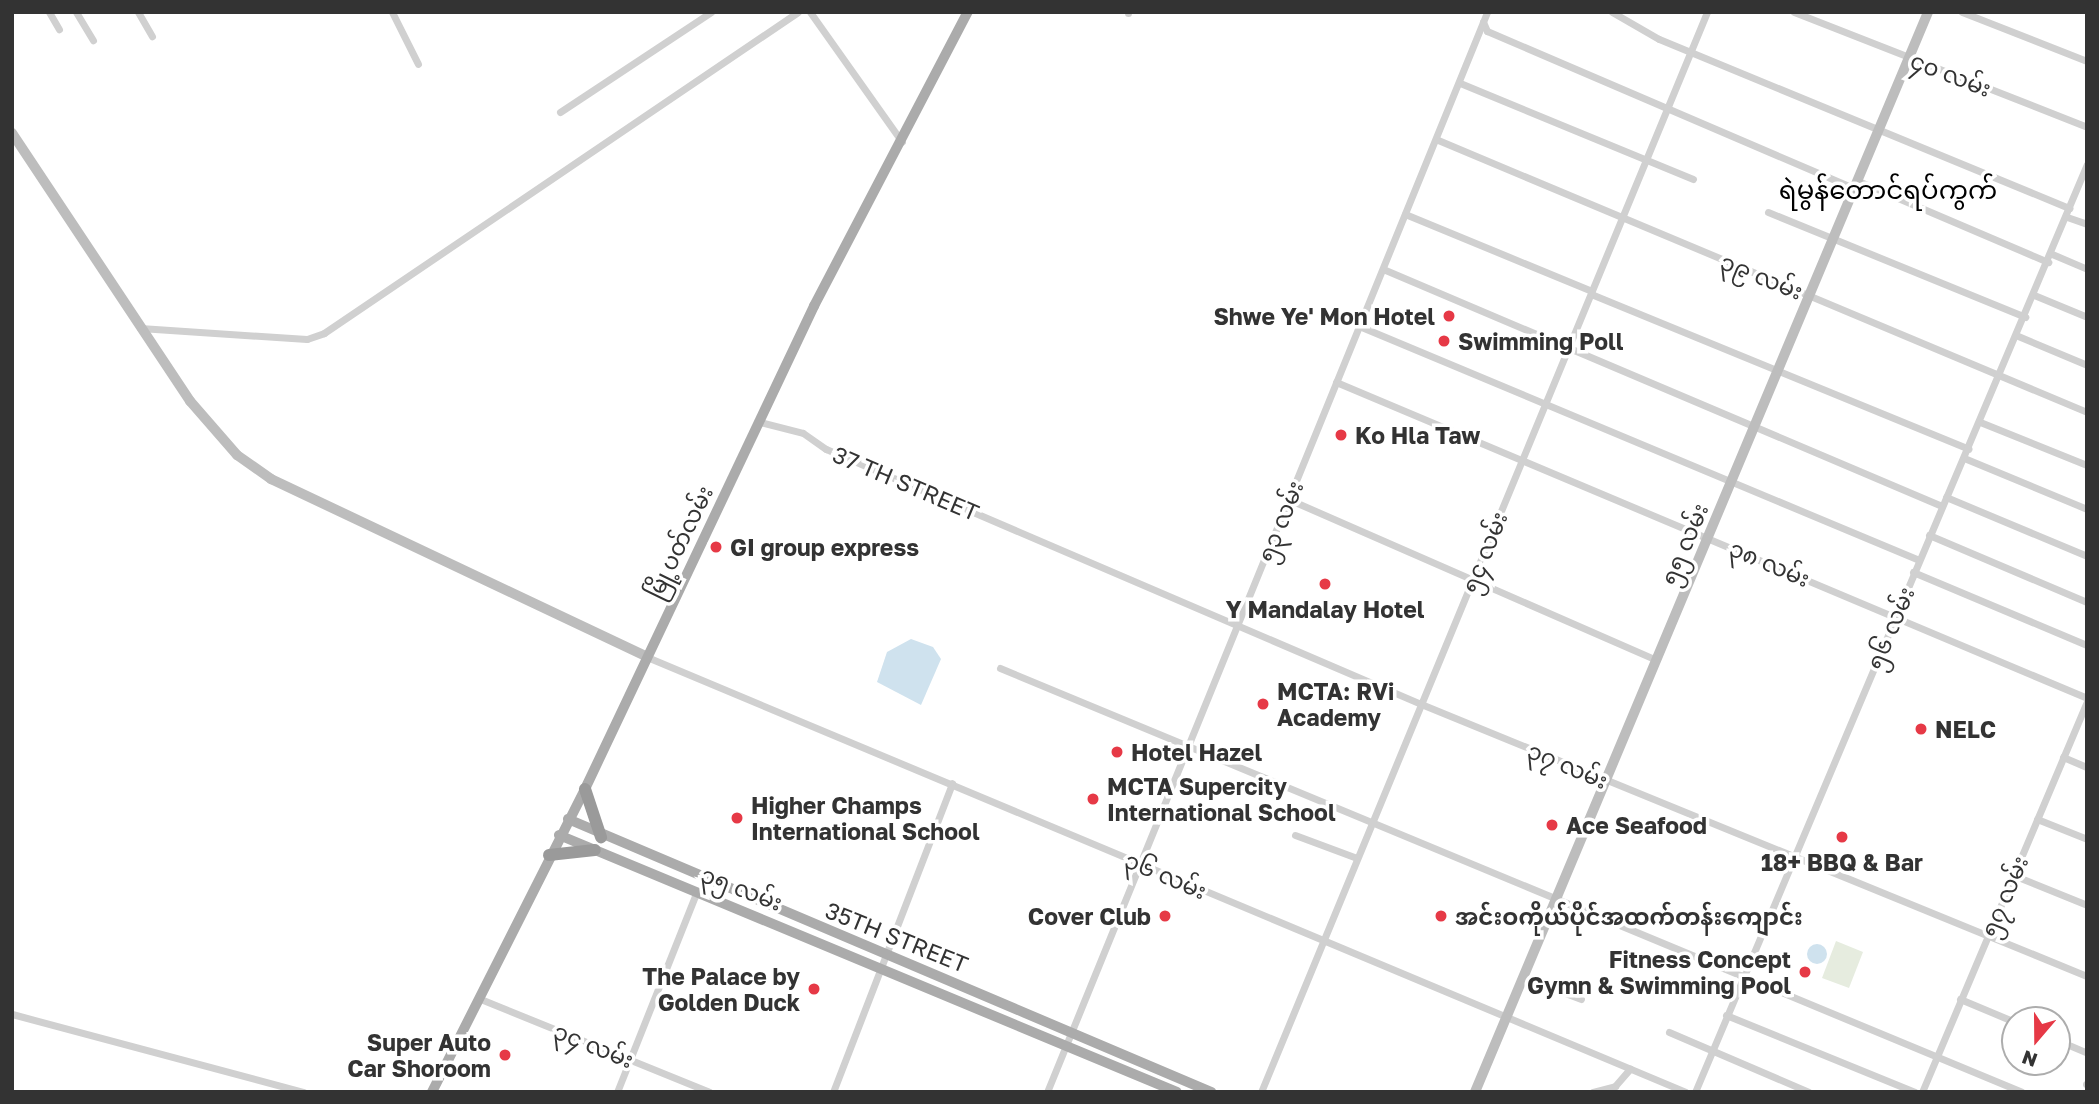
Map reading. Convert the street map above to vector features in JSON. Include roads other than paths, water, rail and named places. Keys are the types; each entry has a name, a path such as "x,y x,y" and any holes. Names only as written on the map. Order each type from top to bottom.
{"highway":[{"path":"585,789 601,837"},
{"path":"549,855 595,850"}],"main road":[{"name":"မြို့ပတ်လမ်း","path":"432,1092 559,835 585,789 760,422 968,12"},
{"name":"၅၅ လမ်း","path":"1475,1092 1928,12"},
{"path":"12,133 140,328 214,431 260,472 648,657"},
{"name":"35TH STREET","path":"568,818 601,837 886,962 1072,1030 1211,1092"},
{"name":"၃၅ လမ်း","path":"559,835 696,893 886,962 1067,1042"},
{"path":"662,879 668,866"},
{"path":"1067,1042 1177,1092"}],"street":[{"path":"49,12 59,29"},
{"path":"76,12 93,40"},
{"path":"138,12 152,36"},
{"path":"392,12 418,64"},
{"path":"560,113 711,12"},
{"path":"140,328 307,339 324,333 798,12"},
{"path":"810,12 901,142"},
{"name":"၅၃ လမ်း","path":"1047,1092 1405,214 1438,140 1487,12"},
{"path":"1612,12 1690,52 1880,128 2068,212 2087,224"},
{"name":"၅၄ လမ်း","path":"1261,1092 1707,12"},
{"name":"၄၀ လမ်း","path":"1794,12 2087,127"},
{"path":"1962,12 2087,61"},
{"path":"1483,22 1487,31 1667,108 1856,185 2050,258 2087,269"},
{"path":"1460,83 1693,179"},
{"name":"၃၉ လမ်း","path":"1438,140 2087,412"},
{"name":"၅၆ လမ်း","path":"1695,1092 1790,855 2018,336 2084,178 2087,164"},
{"path":"1768,212 2025,317"},
{"path":"1405,214 1968,449"},
{"path":"1383,269 1570,346 1942,506"},
{"path":"2034,295 2087,317"},
{"path":"1359,326 1919,559"},
{"path":"2018,336 2087,365"},
{"name":"၃၈ လမ်း","path":"1336,382 1895,615 2087,700"},
{"name":"37 TH STREET","path":"760,422 803,433 826,449 1053,545"},
{"path":"1980,422 2087,465"},
{"path":"1964,458 2087,509"},
{"path":"1946,497 2087,556"},
{"path":"1289,499 1471,583 1656,659"},
{"path":"1929,535 2087,603"},
{"name":"၃၇ လမ်း","path":"1053,545 1421,704 2087,976"},
{"path":"1913,572 2087,645"},
{"name":"၃၆ လမ်း","path":"648,657 1685,1092"},
{"path":"1000,668 1373,821 1741,978 1937,1055 2022,1092"},
{"name":"၅၇ လမ်း","path":"1922,1092 2087,700"},
{"path":"2063,757 2087,767"},
{"path":"833,1092 886,962 951,783"},
{"path":"2037,819 2087,839"},
{"path":"1296,835 1357,858"},
{"path":"2013,875 2087,905"},
{"path":"617,1092 696,893"},
{"path":"1522,977 1581,999"},
{"name":"၃၄ လမ်း","path":"478,999 710,1092"},
{"path":"1961,999 2001,1016"},
{"path":"12,1014 304,1092"},
{"path":"1726,1014 1915,1092"},
{"path":"1669,1032 1809,1092"},
{"path":"1593,1092 1615,1086 1630,1069"}],"water":[{"name":"Swimming Poll","path":"1443,333 1449,335 1449,347 1443,349 1437,347 1435,341 1437,335"},
{"path":"911,639 933,647 941,659 921,705 877,682 887,652"},
{"path":"1817,944 1824,947 1827,954 1824,961 1817,964 1810,961 1807,954 1810,947"}],"place":[{"name":"Shwe Ye' Mon Hotel","path":"1449,316"},
{"name":"Swimming Poll","path":"1444,341"},
{"name":"Ko Hla Taw","path":"1341,435"},
{"name":"GI group express","path":"716,547"},
{"name":"Y Mandalay Hotel","path":"1325,584"},
{"name":"MCTA: RVi Academy","path":"1263,704"},
{"name":"NELC","path":"1921,729"},
{"name":"Hotel Hazel","path":"1117,752"},
{"name":"MCTA Supercity International School","path":"1093,799"},
{"name":"Higher Champs International School","path":"737,818"},
{"name":"Ace Seafood","path":"1552,825"},
{"name":"18+ BBQ & Bar","path":"1842,837"},
{"name":"Cover Club","path":"1165,916"},
{"name":"အင်းဝကိုယ်ပိုင်အထက်တန်းကျောင်း","path":"1441,916"},
{"name":"Fitness Concept Gymn & Swimming Pool","path":"1805,972"},
{"name":"The Palace by Golden Duck","path":"814,989"},
{"name":"Super Auto Car Shoroom","path":"505,1055"}],"district":[{"name":"ရဲမွန်တောင်ရပ်ကွက်","path":"1888,190"}]}
